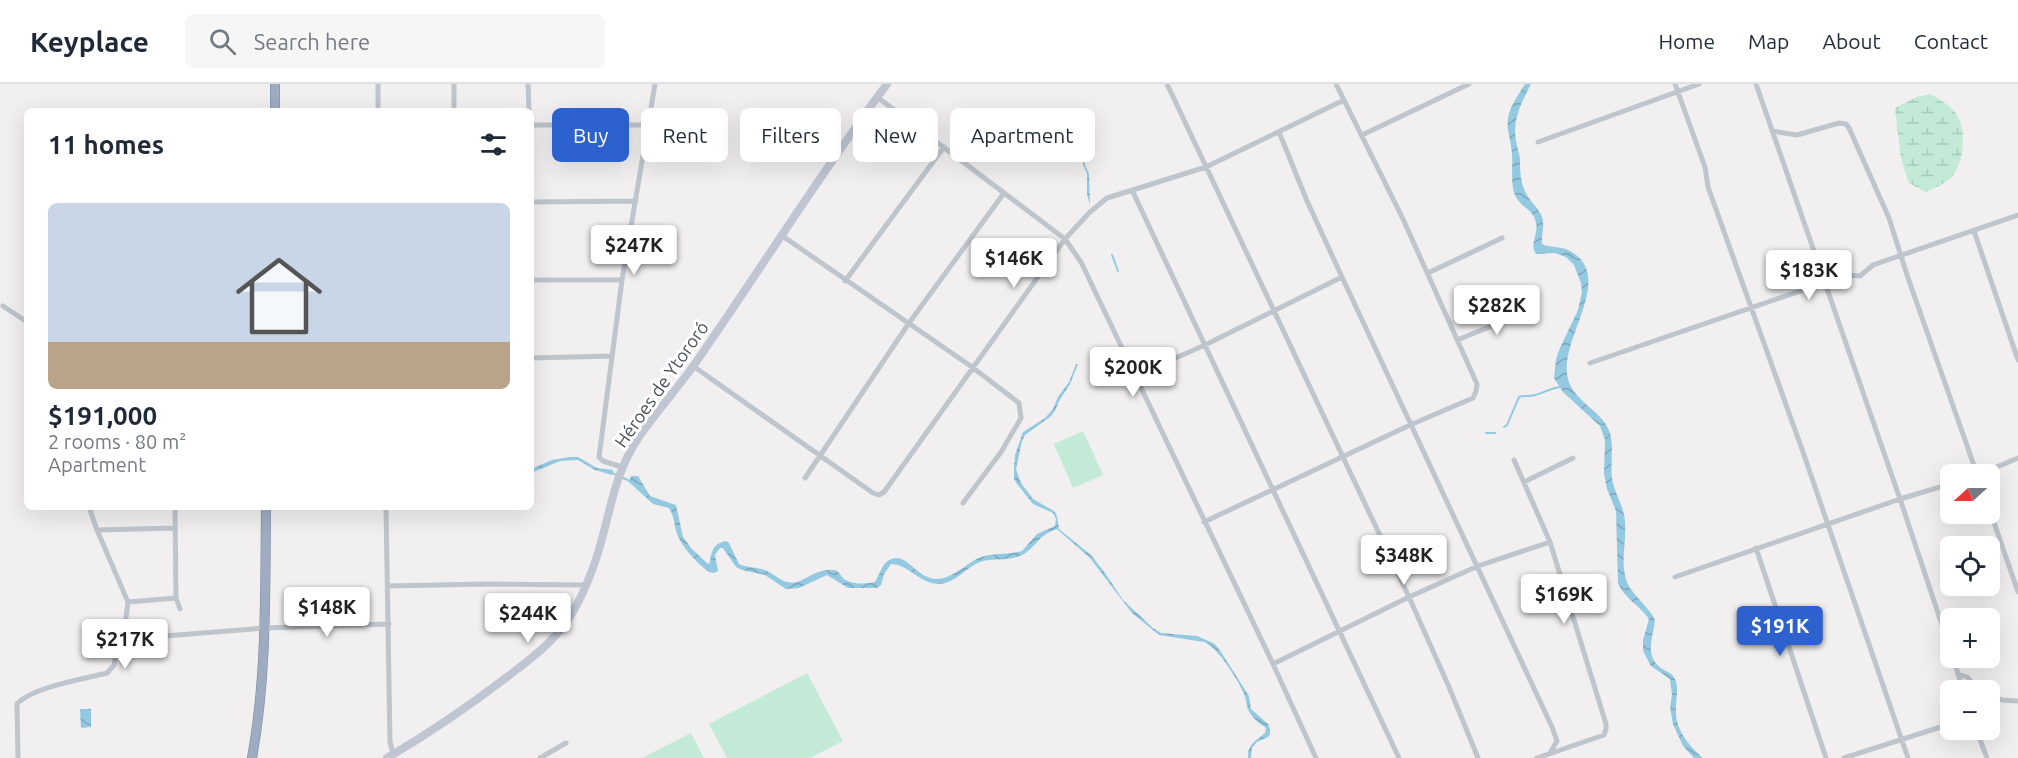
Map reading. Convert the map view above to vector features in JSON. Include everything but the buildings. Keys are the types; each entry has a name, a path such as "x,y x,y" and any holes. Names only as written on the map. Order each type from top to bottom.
{"highway":[{"path":"275,84 275,108"},
{"path":"252,758 260,702 266,510"}],"main road":[{"name":"Héroes de Ytororó","path":"390,756 484,694 535,655 562,628 574,611 586,585 596,559 621,471 639,437 693,366 887,84"}],"street":[{"path":"378,84 378,108"},
{"path":"454,84 454,108"},
{"path":"528,84 529,108"},
{"path":"651,108 655,84"},
{"path":"1167,84 1409,597 1478,758"},
{"path":"1204,522 1410,425 1473,398 1476,391 1477,384 1428,273 1336,84"},
{"path":"1362,135 1469,84"},
{"path":"1676,84 1705,167 1708,187 1752,307 1908,758"},
{"path":"1538,142 1699,84"},
{"path":"1756,84 1940,619"},
{"path":"877,97 1065,239 1081,262 1316,758"},
{"path":"693,366 819,456 879,495 884,492 1065,239 1098,204 1107,198 1206,167 1344,100"},
{"path":"1772,131 1797,135 1839,123 1846,124 1849,128 1889,218 1900,255 1975,464"},
{"path":"534,125 641,125"},
{"path":"1279,132 1307,201 1556,737 1555,746 1550,753"},
{"path":"845,281 944,147"},
{"path":"621,471 600,457 611,356 642,162"},
{"path":"1132,190 1399,758"},
{"path":"805,478 909,323 1004,193"},
{"path":"534,202 636,201"},
{"path":"1590,363 1846,275 1860,276 1873,266 1900,255 2018,215"},
{"path":"1974,231 2018,360"},
{"path":"782,235 1019,402 1021,418 1001,452 963,503"},
{"path":"1428,273 1502,238"},
{"path":"1135,376 1205,345 1342,277"},
{"path":"534,280 622,280"},
{"path":"3,306 24,318"},
{"path":"1457,340 1529,311"},
{"path":"534,358 611,356"},
{"path":"1524,482 1573,458"},
{"path":"2000,465 2018,458"},
{"path":"1514,460 1550,542 1606,724 1604,735 1537,758"},
{"path":"1675,577 1940,486"},
{"path":"1818,527 1822,507"},
{"path":"90,510 128,602 126,617"},
{"path":"175,510 176,598 180,609"},
{"path":"386,510 390,756"},
{"path":"1995,524 2018,592"},
{"path":"97,530 175,528"},
{"path":"1273,664 1478,566 1550,542"},
{"path":"1756,548 1826,758"},
{"path":"388,586 586,585"},
{"path":"128,602 176,598"},
{"path":"18,758 17,704 19,701 31,693 107,673 114,665 116,651 127,639 264,628 389,624"},
{"path":"1956,668 1960,680"},
{"path":"1958,674 1970,680"},
{"path":"2000,699 2018,700"},
{"path":"1844,758 1940,727"},
{"path":"1980,740 1987,758"},
{"path":"540,758 566,743"}],"green space":[{"path":"1931,94 1946,104 1958,117 1963,142 1960,160 1954,174 1945,182 1926,192 1909,183 1901,159 1895,108 1917,97"},
{"path":"1083,431 1103,475 1073,488 1054,444"},
{"path":"807,673 843,741 810,758 727,758 709,724"},
{"path":"691,733 704,758 642,758"}],"water":[{"path":"1525,84 1531,84 1519,111 1515,133 1523,186 1542,217 1542,244 1568,250 1582,261 1588,275 1588,292 1567,363 1568,379 1576,394 1601,419 1610,433 1612,478 1625,521 1624,572 1626,580 1655,620 1651,646 1653,658 1675,679 1677,722 1687,742 1703,758 1694,758 1683,746 1673,724 1670,707 1672,695 1670,679 1651,666 1643,651 1643,640 1649,619 1624,593 1618,583 1616,511 1604,474 1605,440 1600,426 1563,392 1554,378 1556,359 1578,310 1582,292 1574,265 1566,257 1555,253 1536,254 1533,246 1537,227 1535,219 1518,201 1514,193 1508,118"},
{"path":"1082,162 1089,174 1090,205 1087,194 1087,174"},
{"path":"1078,364 1070,384 1055,411 1025,435 1022,441 1016,469 1021,483 1033,499 1054,511 1059,529 1091,555 1123,600 1153,628 1161,633 1197,636 1215,644 1249,696 1251,709 1268,724 1270,729 1268,737 1257,742 1252,748 1251,758 1248,758 1248,753 1251,746 1265,733 1266,728 1250,713 1241,688 1221,656 1204,642 1159,635 1132,613 1090,558 1057,529 1046,534 1020,556 977,563 956,578 944,583 931,583 903,567 891,564 884,574 881,585 877,588 848,588 827,575 799,588 786,589 765,575 736,567 723,548 720,548 715,555 718,571 709,572 681,543 669,508 653,504 629,482 631,476 638,476 650,496 676,505 683,537 708,564 714,548 726,541 739,564 764,570 781,580 792,583 828,570 839,572 850,582 875,582 887,561 895,558 905,561 923,575 941,579 981,557 1022,551 1037,534 1055,526 1056,519 1053,513 1033,504 1014,479 1015,455 1023,432 1045,418 1053,409 1058,397 1069,382"},
{"path":"578,457 597,468 613,470 612,475 595,470 578,460 560,461 534,472 534,468 552,460"},
{"path":"80,709 91,709 91,727 81,728"}],"waterway":[{"path":"1112,255 1118,271"},
{"path":"1504,427 1519,397 1533,396 1560,387"},
{"path":"1486,433 1495,433"},
{"path":"610,472 632,482"}]}
